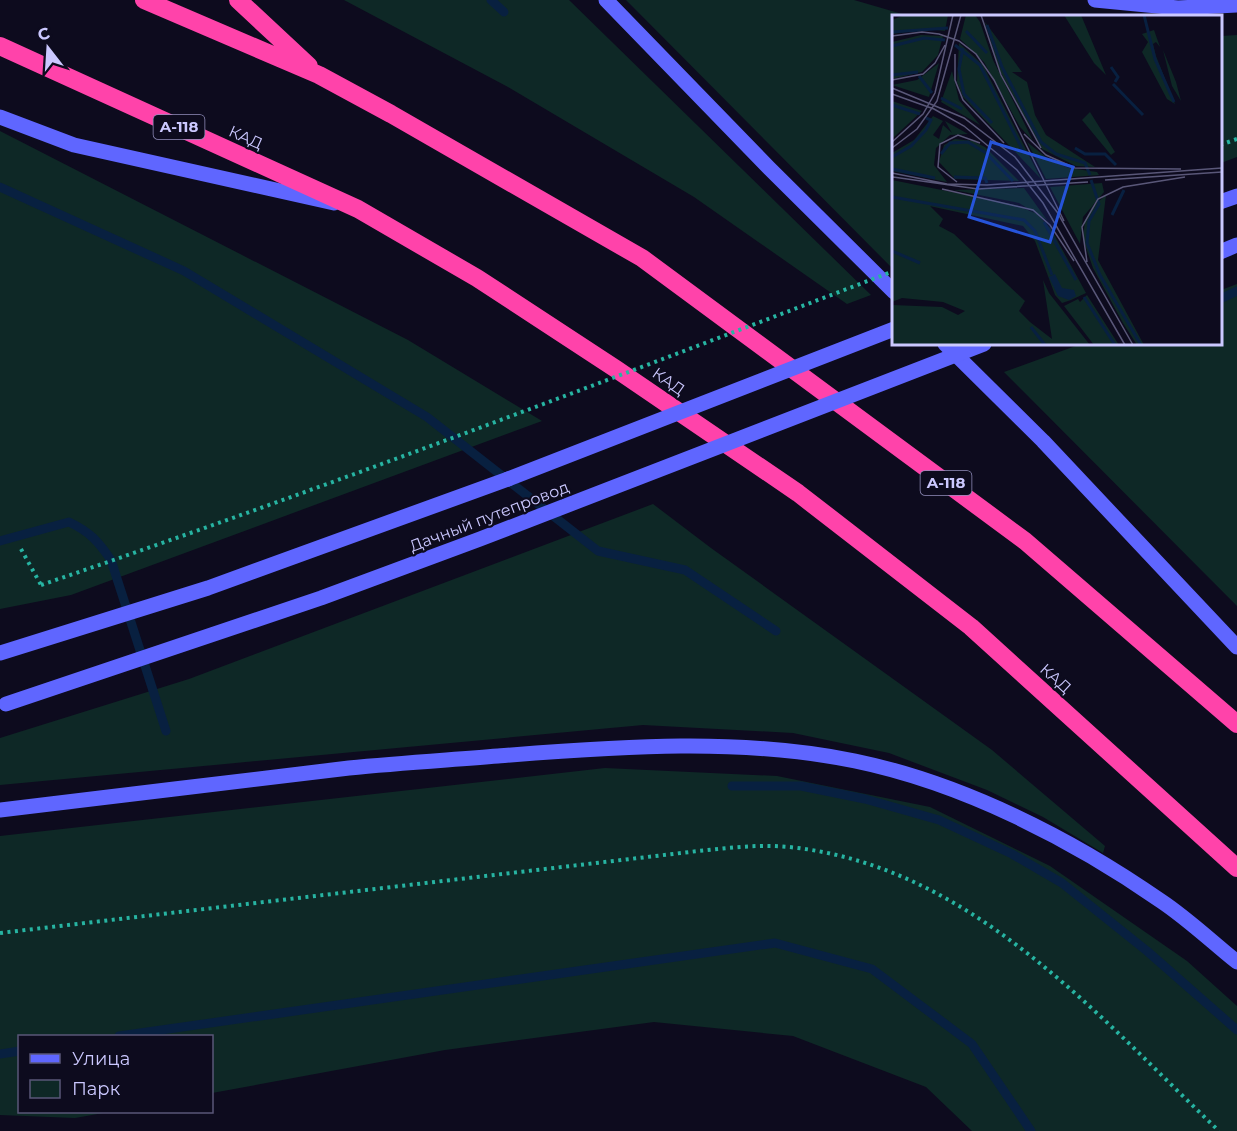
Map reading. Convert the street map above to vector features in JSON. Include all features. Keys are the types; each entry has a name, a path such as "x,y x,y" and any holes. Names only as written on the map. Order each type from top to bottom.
{"highway":[{"name":"А-118","path":"144,0 319,75 642,258 1025,541 1237,724"},
{"path":"238,0 319,75"},
{"name":"КАД","path":"0,46 358,209 477,278 616,369 798,493 971,627 1237,868"}],"main road":[{"path":"606,0 777,176 892,290"},
{"path":"1095,0 1178,8 1237,5"},
{"path":"0,117 74,145 358,209"},
{"path":"1222,202 1237,196"},
{"path":"1222,252 1237,245"},
{"name":"Дачный путепровод","path":"0,653 117,618 354,537 892,330"},
{"path":"946,345 1043,441 1237,646"},
{"name":"Дачный путепровод","path":"3,704 321,598 981,345"},
{"path":"0,644 117,618"},
{"path":"0,810 351,768 578,750 675,747 768,748 855,761 916,778 1002,810 1087,854 1163,902 1237,962"}],"path":[{"path":"1222,145 1237,139"},
{"path":"21,549 41,585 178,538 462,434 892,272"},
{"path":"0,933 698,851 752,846 815,850 880,867 907,877 990,925 1051,972 1219,1131"}],"green space":[{"path":"344,0 569,0 871,295 847,304 694,197 508,87"},
{"path":"626,0 854,0 906,15 892,15 892,268"},
{"path":"1237,35 1237,157 1222,163 1222,36"},
{"path":"0,131 408,340 542,421 71,595 0,609"},
{"path":"1237,284 1237,606 1004,372 1078,345 1222,345 1222,290"},
{"path":"653,504 992,750 1105,846 1103,853 1043,817 987,790 889,753 793,733 643,725 0,785 0,738 189,679"},
{"path":"605,768 777,776 930,807 1050,866 1187,961 1237,1006 1237,1131 972,1131 926,1087 793,1036 654,1022 445,1050 213,1093 213,1035 18,1035 18,1113 103,1113 75,1118 0,1115 0,836"}],"waterway":[{"path":"491,0 504,12"},
{"path":"0,187 184,271 427,417 598,551 685,570 776,631"},
{"path":"1222,298 1237,291"},
{"path":"0,541 69,522 83,529 98,542 111,560 166,731"},
{"path":"732,786 801,786 865,799 939,820 1012,854 1062,883 1147,951 1237,1030"},
{"path":"126,1035 775,943 872,969 972,1044 1031,1131"},
{"path":"0,1054 18,1051"}]}
